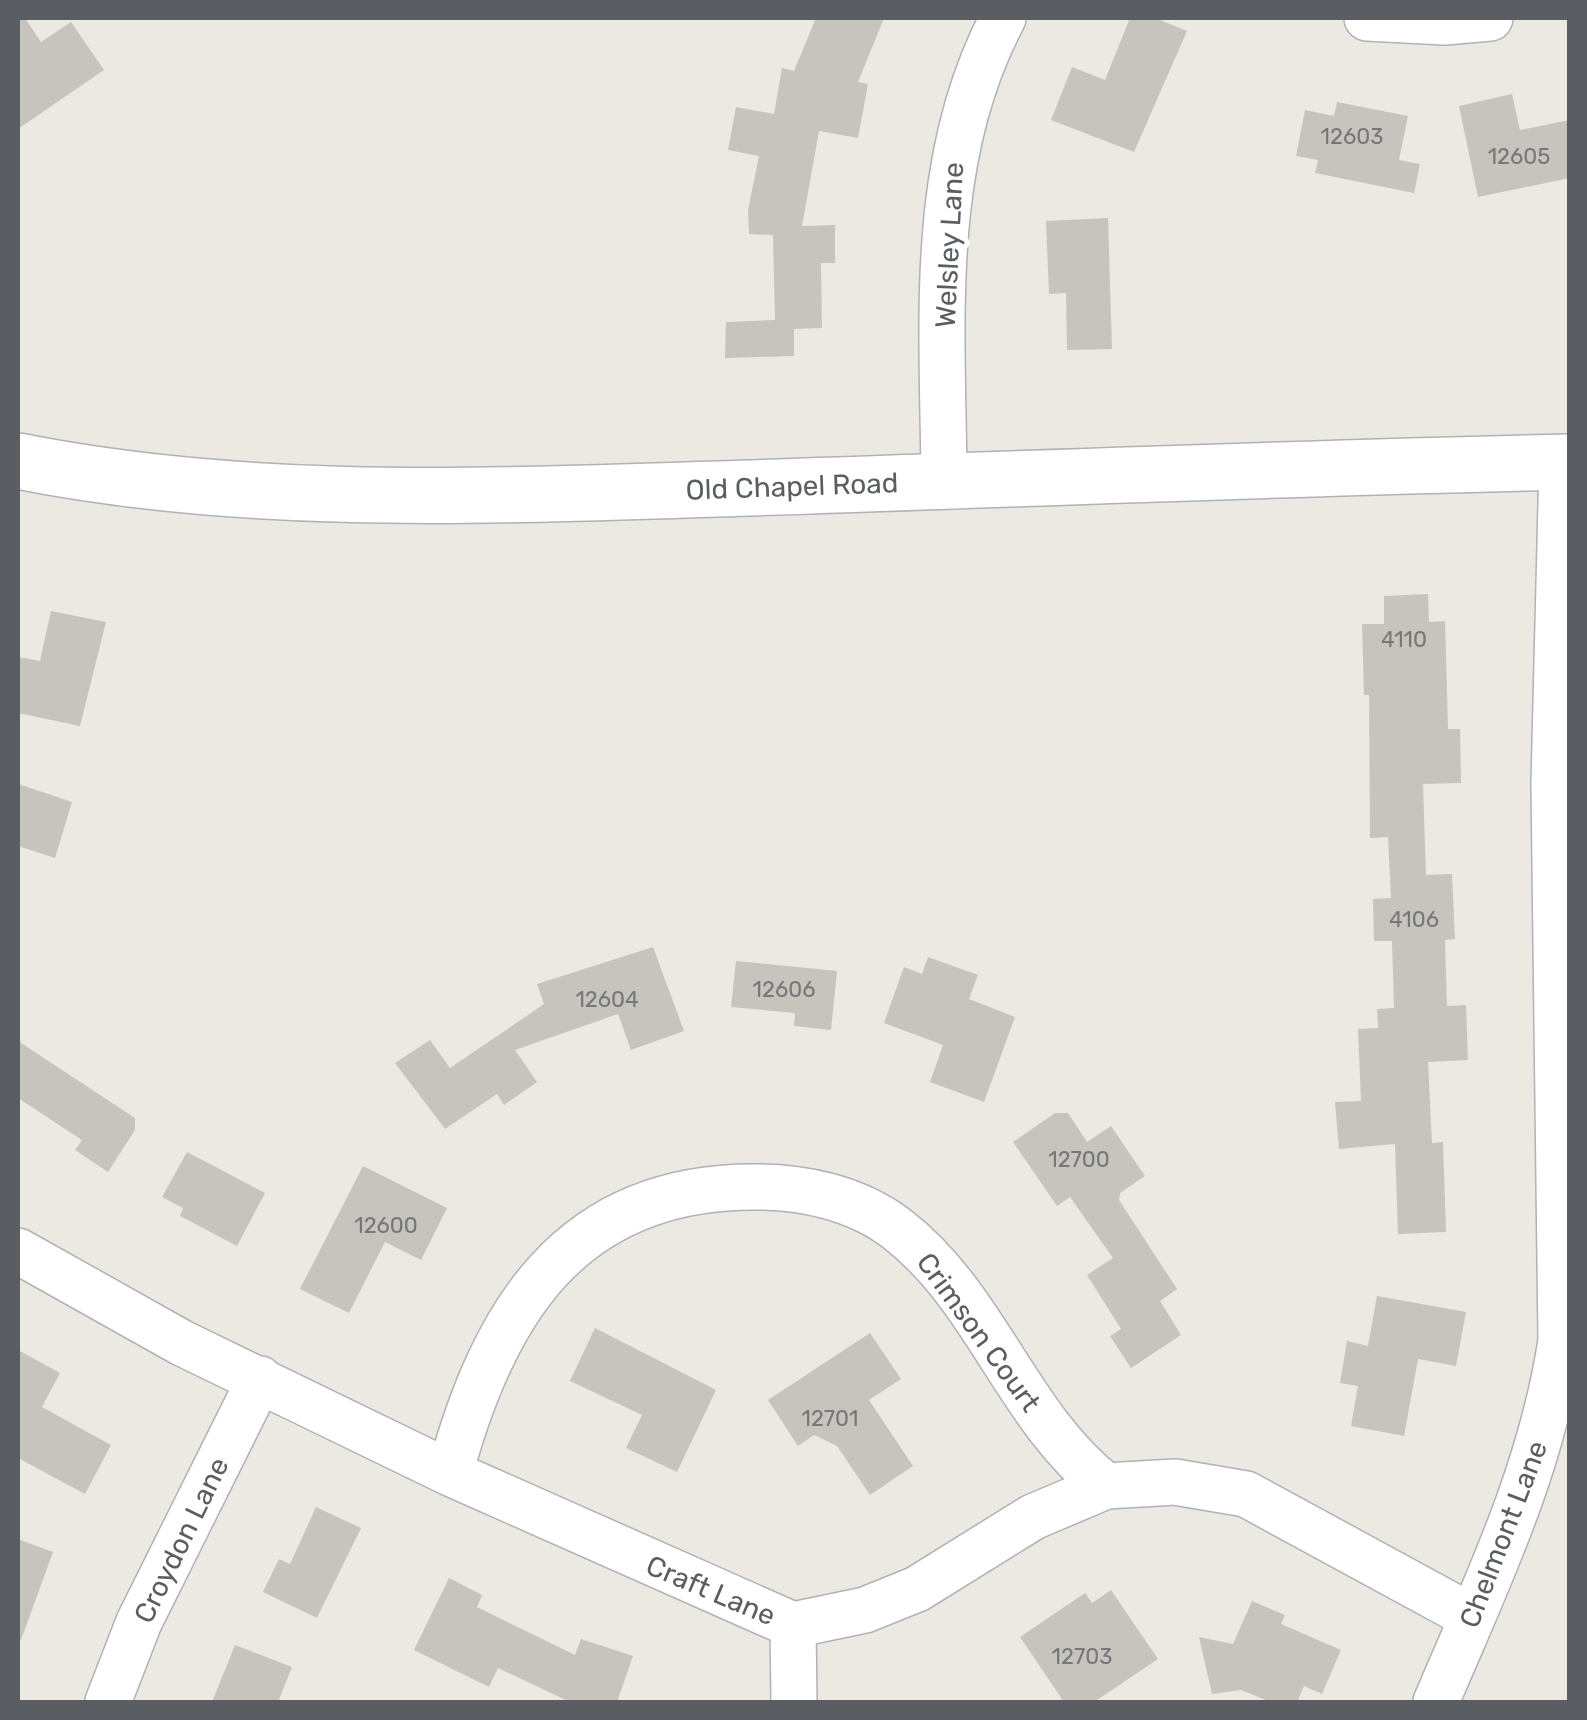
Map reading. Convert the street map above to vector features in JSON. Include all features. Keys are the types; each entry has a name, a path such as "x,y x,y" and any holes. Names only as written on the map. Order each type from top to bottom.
{"street":[{"name":"Welsley Lane","path":"944,482 944,298 955,141 984,53 1002,18"},
{"path":"1368,18 1445,22 1490,18"},
{"name":"Old Chapel Road","path":"18,461 124,482 324,495 480,496 1566,462"},
{"name":"Chelmont Lane","path":"1436,1702 1530,1479 1552,1402 1561,1341 1554,783 1566,462"},
{"name":"Crimson Court","path":"450,1472 466,1411 492,1346 521,1301 584,1238 676,1196 734,1187 786,1186 864,1210 895,1228 927,1257 995,1344 1063,1447 1106,1486"},
{"name":"Craft Lane","path":"18,1251 167,1335 450,1472 793,1626 865,1610 916,1590 1033,1517 1106,1486 1175,1482 1246,1494 1472,1617"},
{"name":"Croydon Lane","path":"108,1702 139,1622 260,1380"},
{"path":"793,1626 794,1702"}],"building":[{"path":"18,18 25,18 41,42 71,22 104,70 18,129"},
{"path":"816,18 884,18 858,82 868,84 858,138 819,131 802,226 835,225 835,263 821,263 822,328 794,329 794,356 725,358 726,322 775,320 773,235 749,234 748,210 759,156 728,150 736,107 774,114 782,68 794,71"},
{"path":"1130,18 1155,18 1187,31 1134,152 1051,120 1072,67 1105,80"},
{"path":"1512,94 1520,130 1570,120 1570,178 1478,197 1459,106"},
{"path":"1337,102 1408,116 1399,160 1420,164 1414,193 1315,173 1318,160 1296,156 1305,110 1334,116"},
{"path":"1108,218 1112,349 1067,350 1066,293 1049,294 1046,221"},
{"path":"1428,594 1429,622 1445,621 1448,729 1460,729 1461,783 1423,784 1426,875 1452,874 1455,939 1445,940 1447,1006 1466,1005 1468,1060 1428,1062 1432,1143 1443,1142 1446,1232 1398,1234 1395,1144 1339,1149 1335,1102 1361,1101 1358,1029 1378,1028 1377,1009 1394,1008 1392,941 1374,941 1373,899 1391,898 1388,837 1370,838 1369,695 1364,695 1362,624 1384,624 1384,596"},
{"path":"51,611 106,622 80,726 18,713 18,657 40,661"},
{"path":"18,784 72,802 55,858 18,846"},
{"path":"653,947 684,1031 631,1050 618,1014 515,1050 537,1082 504,1105 497,1094 445,1129 395,1063 430,1040 450,1068 544,1004 537,984"},
{"path":"928,957 978,975 969,999 1015,1017 984,1102 930,1082 943,1045 884,1023 904,967 922,974"},
{"path":"736,961 837,971 831,1030 794,1026 795,1013 731,1007"},
{"path":"18,1041 135,1118 135,1130 108,1172 75,1150 82,1140 18,1098"},
{"path":"1055,1113 1068,1113 1087,1142 1111,1126 1145,1176 1120,1193 1119,1200 1177,1289 1160,1301 1181,1335 1131,1368 1110,1336 1121,1329 1087,1275 1113,1258 1070,1197 1057,1206 1013,1142"},
{"path":"187,1152 265,1193 237,1246 180,1216 183,1208 162,1197"},
{"path":"363,1166 447,1208 421,1260 385,1242 349,1313 300,1289"},
{"path":"1377,1296 1466,1312 1456,1366 1418,1359 1404,1436 1351,1426 1358,1386 1340,1383 1347,1341 1368,1346"},
{"path":"595,1328 716,1390 677,1472 626,1448 642,1415 570,1381"},
{"path":"870,1333 901,1379 869,1400 913,1466 870,1495 837,1446 814,1435 798,1446 768,1400"},
{"path":"18,1350 60,1373 42,1407 111,1445 85,1494 18,1458"},
{"path":"316,1507 361,1528 317,1618 263,1592 279,1559 290,1564"},
{"path":"18,1539 53,1552 21,1640 18,1639"},
{"path":"449,1578 482,1595 477,1607 575,1655 581,1639 633,1656 617,1702 570,1702 498,1668 489,1687 414,1650"},
{"path":"1111,1590 1158,1659 1094,1702 1064,1702 1020,1637 1085,1593 1092,1603"},
{"path":"1252,1601 1285,1615 1281,1624 1341,1650 1322,1694 1304,1686 1297,1702 1271,1702 1241,1690 1212,1694 1199,1637 1233,1644"},
{"path":"235,1645 292,1667 278,1702 212,1702"}]}
